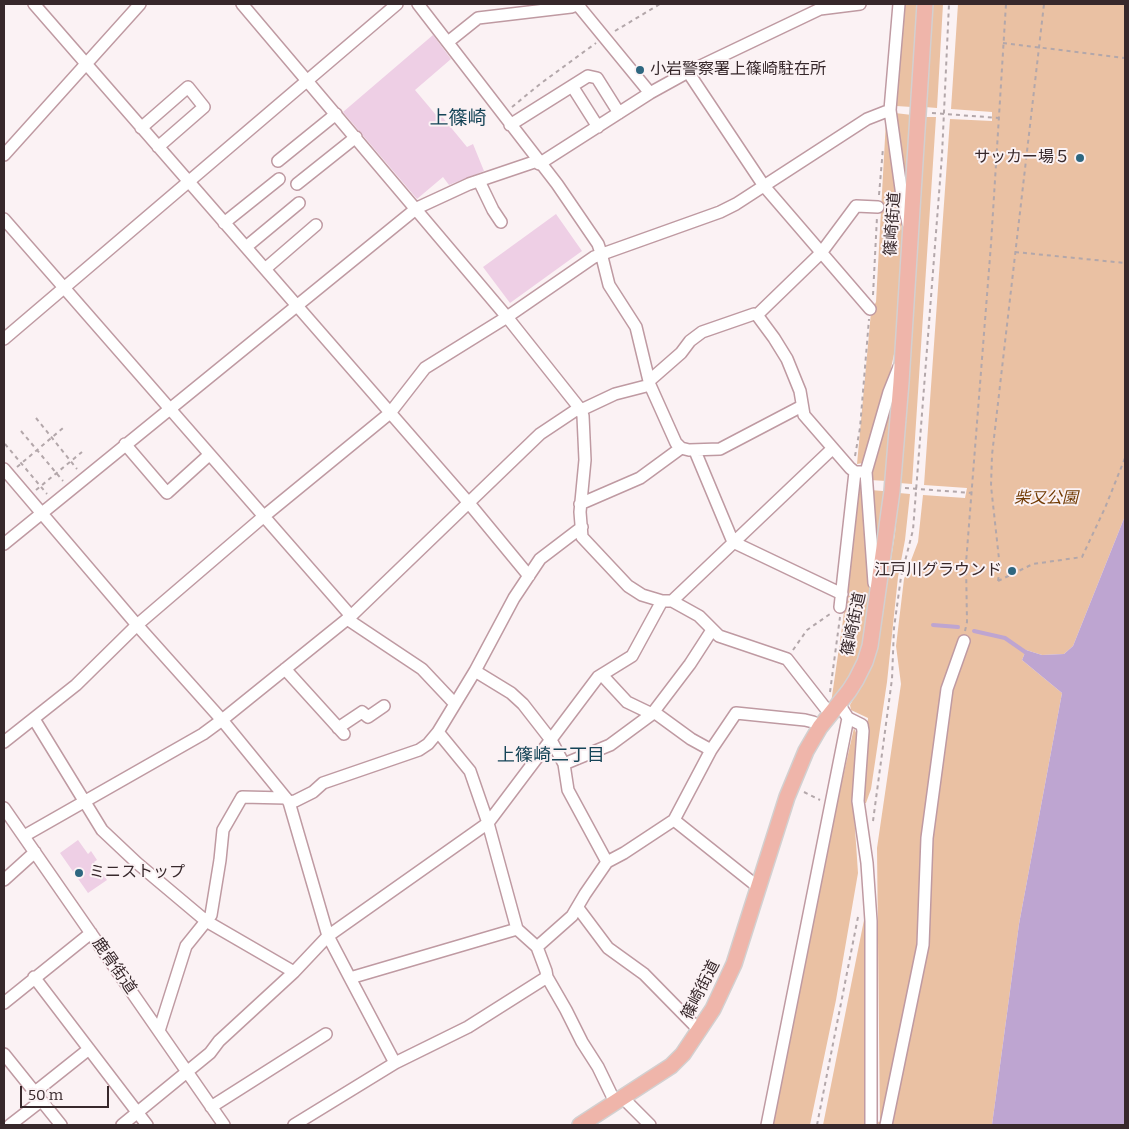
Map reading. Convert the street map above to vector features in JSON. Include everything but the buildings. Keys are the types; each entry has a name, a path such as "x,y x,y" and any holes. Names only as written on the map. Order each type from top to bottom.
{"main road":[{"name":"篠崎街道","path":"580,1125 671,1066 683,1054 700,1031 713,1009 734,964 787,797 806,752 833,703 853,686 865,662 870,646 892,491 901,382 925,4"}],"street":[{"path":"34,4 468,502 530,576"},
{"path":"4,155 140,4"},
{"path":"242,4 417,208 507,316 580,409 583,416 585,460 580,504 582,537 628,586 642,595 667,601 698,616 719,636 787,659 848,718 862,725 864,731 858,800 867,863 871,921 871,1125"},
{"path":"4,339 398,4"},
{"path":"418,4 572,205 598,244 609,286 636,327 649,383 676,443 681,448 695,451 720,449 802,406"},
{"path":"448,42 478,18 579,4 604,38 650,93"},
{"path":"4,544 296,304 417,208 431,200 479,181 538,162 650,93 688,72 820,9 860,4"},
{"path":"899,4 890,110 903,203 910,232"},
{"path":"688,72 764,186 870,309"},
{"path":"510,125 588,76 597,78 619,113"},
{"path":"572,86 598,126"},
{"path":"141,128 188,87 204,107 158,147"},
{"path":"4,742 76,685 137,625 263,516 390,413 425,368 601,253 720,212 764,186 867,118 890,110"},
{"path":"278,161 336,114"},
{"path":"297,184 356,137"},
{"path":"224,222 279,179"},
{"path":"479,181 501,222"},
{"path":"246,247 299,203"},
{"path":"24,836 203,734 349,617 540,434 580,409 615,394 649,383 681,353 690,341 702,332 754,314 757,315 821,254 856,206 878,207"},
{"path":"4,219 349,617 422,669 455,704"},
{"path":"265,269 316,225"},
{"path":"757,315 788,359 800,391 804,415 850,468 861,472"},
{"path":"840,608 861,472 901,360"},
{"path":"125,444 167,493 209,455"},
{"path":"580,504 640,478 681,448"},
{"path":"122,1125 210,1053 219,1041 294,972 328,936 488,824 602,675 632,656 667,601 832,449"},
{"path":"695,451 733,542 842,594"},
{"path":"861,472 876,612"},
{"path":"9,475 137,625 222,720 288,800 328,936 395,1063"},
{"path":"159,1031 186,946 211,915 223,830 242,797 295,801 313,792 323,783 419,750 428,744 438,732 476,671 514,598 540,559 582,527"},
{"path":"564,764 610,745 653,713 690,664 712,630"},
{"path":"886,1125 923,945 927,838 946,689 964,641"},
{"path":"285,669 341,731 362,712 368,717 384,706"},
{"path":"476,671 510,692 523,704 551,740 564,764 568,790 607,862"},
{"path":"602,675 627,702 653,713 711,750"},
{"path":"537,947 572,916 607,862 674,820 711,750 736,713 805,720 813,722 820,728"},
{"path":"767,1125 848,718"},
{"path":"34,719 102,830 137,863 206,921 294,972"},
{"path":"438,732 470,771 488,824 517,929 537,947 547,977 582,1042 619,1100 650,1125"},
{"name":"鹿骨街道","path":"4,808 224,1125"},
{"path":"674,820 758,887"},
{"path":"4,880 35,852"},
{"path":"578,908 608,948 644,974 700,1031"},
{"path":"350,978 517,929"},
{"path":"4,1003 91,932"},
{"path":"34,977 147,1125"},
{"path":"294,1125 395,1063 468,1027 547,977"},
{"path":"212,1107 326,1034"},
{"path":"10,1125 89,1049"},
{"path":"4,1054 61,1125"}],"path":[{"path":"502,114 604,38 660,4"},
{"path":"892,679 894,628 901,577 913,530 942,155 949,4"},
{"path":"964,641 967,622 966,563 1006,4"},
{"path":"1044,4 992,455 990,486 1000,568 998,581 1033,564 1082,557 1105,508 1125,458"},
{"path":"1003,43 1125,58"},
{"path":"937,113 999,118"},
{"path":"855,457 876,265 883,148"},
{"path":"1015,252 1125,263"},
{"path":"36,418 79,471"},
{"path":"9,475 63,428"},
{"path":"21,431 64,482"},
{"path":"5,444 47,494"},
{"path":"35,491 82,452"},
{"path":"910,489 972,493"},
{"path":"787,659 807,630 840,608"},
{"path":"833,703 840,608"},
{"path":"800,790 831,806"}],"green space":[{"path":"904,4 920,4 912,107 896,106"},
{"path":"932,4 943,4 937,108 925,107"},
{"name":"柴又公園","path":"958,4 1125,4 1125,516 1073,646 1064,654 1042,655 1026,650 1022,660 1062,693 1019,924 992,1125 823,1125 864,920 865,1120 880,1122 877,848 901,684 896,646 904,579 918,542 923,495 965,498 967,488 924,485 950,119 992,121 992,112 951,109"},
{"path":"895,113 912,115 907,200"},
{"path":"924,117 936,117 912,484 899,483"},
{"path":"886,120 900,201 903,247 897,340 886,392 863,463 857,464 871,312 876,302"},
{"path":"894,392 886,481 870,480 871,470"},
{"path":"858,479 863,486 869,564 869,612 863,647 853,674 831,703 843,620"},
{"path":"870,490 883,491 884,496 876,565"},
{"path":"899,493 910,494 905,540 898,577 887,682 871,789 866,803 864,803 868,718 851,710 850,705 869,672 877,651 895,533"},
{"path":"854,728 857,735 853,799 858,873 836,1000 810,1125 773,1125 827,847"}],"shaded area":[{"path":"1125,516 1125,1125 992,1125 1019,924 1062,693 1022,660 1026,650 1042,655 1064,654 1073,646"}],"waterway":[{"path":"933,625 958,627"},
{"path":"974,631 1005,638 1028,654"}],"place":[{"name":"小岩警察署上篠崎駐在所","path":"640,70"},
{"name":"サッカー場５","path":"1080,158"},
{"name":"江戸川グラウンド","path":"1012,571"},
{"name":"ミニストップ","path":"79,873"}],"district":[{"name":"上篠崎","path":"458,119"},
{"name":"上篠崎二丁目","path":"551,756"}]}
